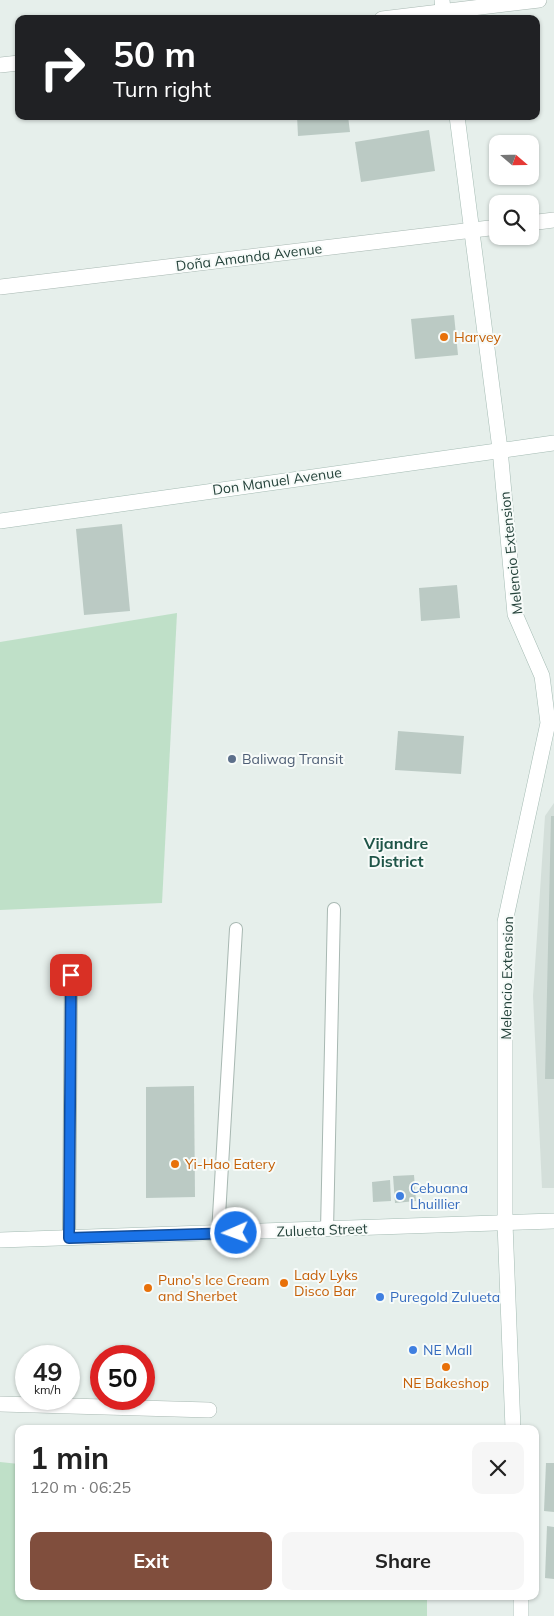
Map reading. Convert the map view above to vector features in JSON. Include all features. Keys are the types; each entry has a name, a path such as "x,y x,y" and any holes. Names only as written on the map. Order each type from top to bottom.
{"street":[{"path":"409,15 539,0"},
{"path":"0,65 15,63"},
{"name":"Melencio Extension","path":"458,120 500,449 515,614 542,676 551,723 506,922 505,1223 513,1425"},
{"path":"539,222 554,220"},
{"name":"Doña Amanda Avenue","path":"0,287 489,228"},
{"name":"Don Manuel Avenue","path":"0,521 500,449 554,443"},
{"name":"Zulueta Street","path":"0,1240 554,1221"},
{"path":"0,1404 209,1410"},
{"path":"521,1600 522,1616"}],"lane":[{"path":"327,1230 334,910"},
{"path":"218,1233 236,929"},
{"path":"69,1238 71,975"}],"shaded area":[{"path":"554,803 554,1188 542,1188 533,996 545,816"}],"green space":[{"path":"177,613 162,903 0,910 0,642"},
{"path":"0,1462 15,1464 15,1600 427,1600 427,1616 0,1616"}],"building":[{"path":"297,120 348,120 350,132 298,136"},
{"path":"429,130 435,171 361,182 355,142"},
{"path":"454,315 458,355 415,359 411,319"},
{"path":"122,524 130,611 84,615 76,529"},
{"path":"457,585 460,618 421,621 419,588"},
{"path":"398,731 464,736 461,774 395,770"},
{"path":"551,816 554,816 554,1079 545,1079"},
{"path":"194,1086 195,1197 146,1198 146,1087"},
{"path":"414,1175 416,1201 395,1203 393,1176"},
{"path":"390,1180 391,1201 373,1202 372,1182"},
{"path":"546,1463 554,1463 554,1512 544,1511"},
{"path":"547,1526 554,1527 554,1579 545,1578"}],"place":[{"name":"Harvey","path":"444,337"},
{"name":"Baliwag Transit","path":"232,759"},
{"name":"Yi-Hao Eatery","path":"175,1164"},
{"name":"Cebuana Lhuillier","path":"400,1196"},
{"name":"Lady Lyks Disco Bar","path":"284,1283"},
{"name":"Puno's Ice Cream and Sherbet","path":"148,1288"},
{"name":"Puregold Zulueta","path":"380,1297"},
{"name":"NE Mall","path":"413,1350"},
{"name":"NE Bakeshop","path":"446,1367"}],"district":[{"name":"Vijandre District","path":"396,852"}],"route":[{"path":"71,975 69,1238 236,1233"}]}
